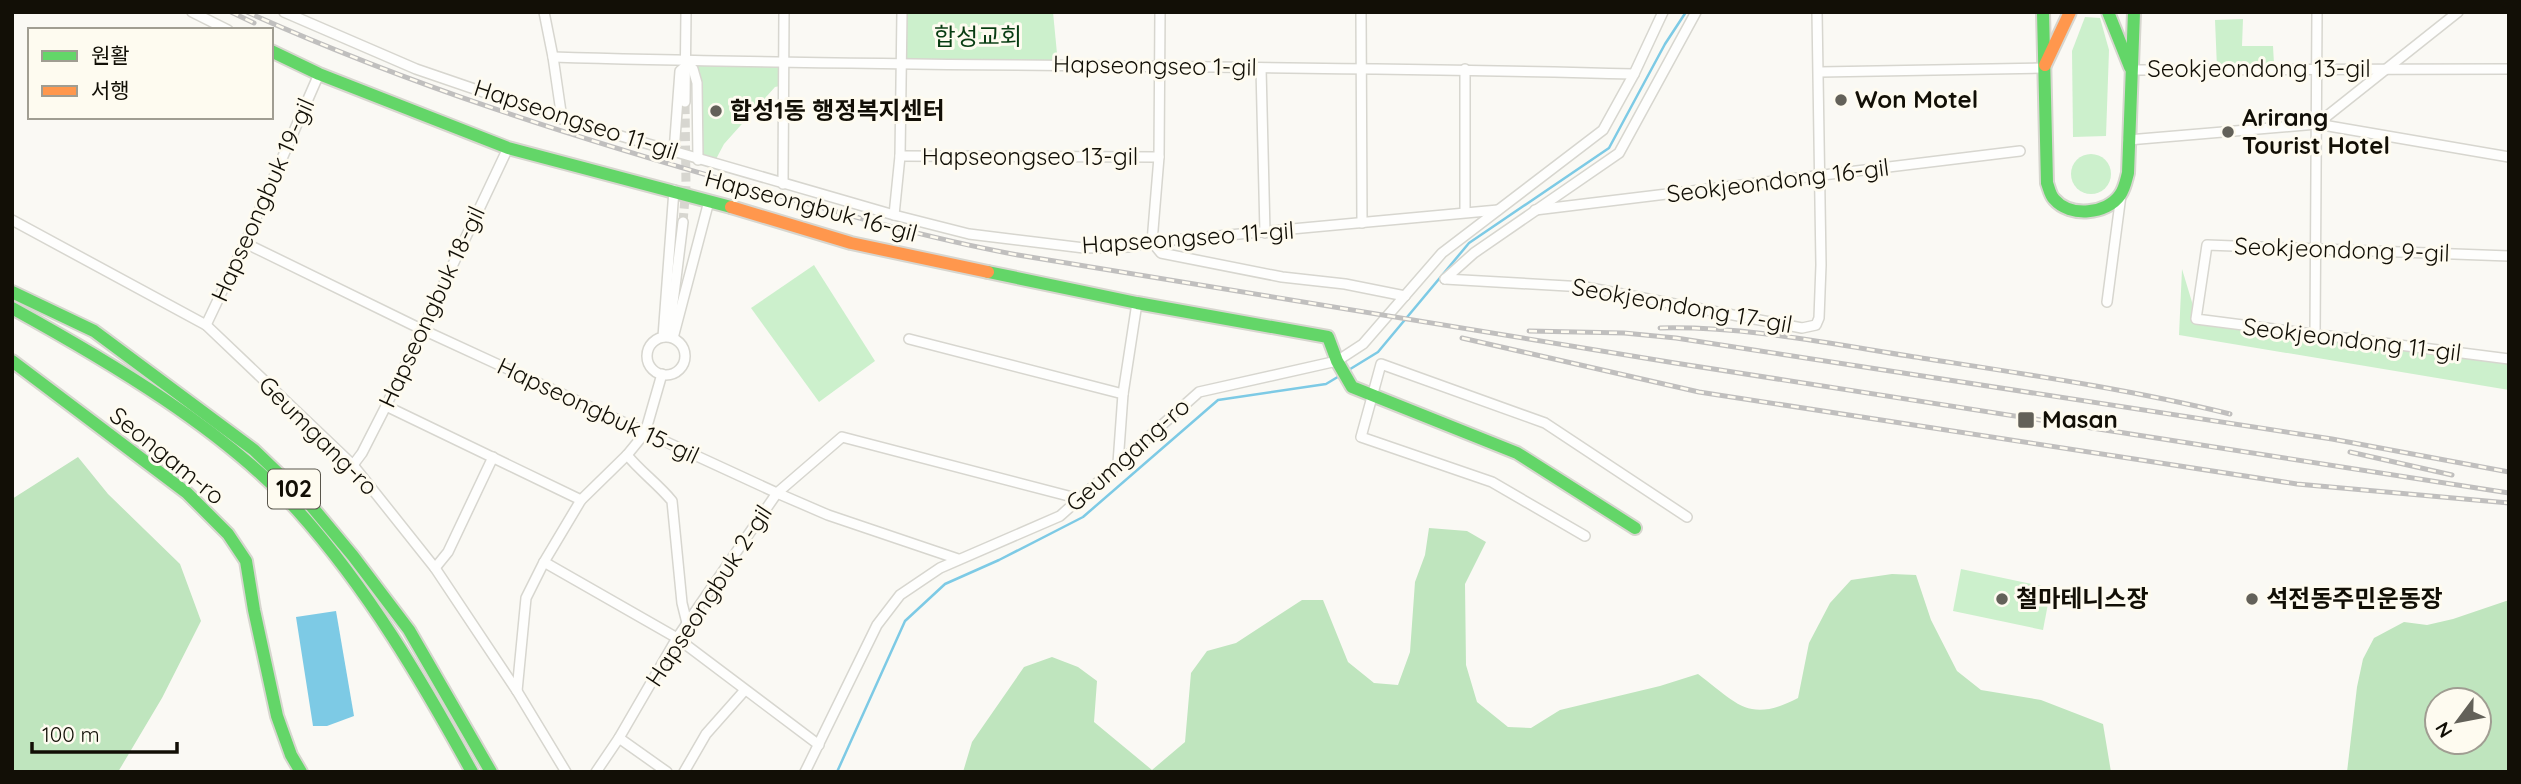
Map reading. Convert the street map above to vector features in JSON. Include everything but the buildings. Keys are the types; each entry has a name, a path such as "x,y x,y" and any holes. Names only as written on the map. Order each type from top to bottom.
{"main road":[{"path":"2043,12 2047,183 2055,200 2073,210 2095,212 2121,195 2128,173 2134,12"},
{"path":"2043,68 2070,12"},
{"path":"2108,12 2132,70"},
{"name":"Hapseongbuk 16-gil","path":"273,52 319,74 508,148 674,190 850,243 1137,303 1328,337 1338,363"},
{"name":"102","path":"12,292 94,331 254,450 308,502 409,630 491,772"},
{"name":"102","path":"12,308 95,353 175,406 248,464 297,510 378,615 417,674 472,772"},
{"name":"Seongam-ro","path":"12,361 187,493 228,534 246,561 277,716 291,755 301,772"},
{"path":"1338,363 1352,387 1517,453 1635,528"}],"street":[{"path":"192,12 224,28"},
{"name":"Hapseongseo 11-gil","path":"284,12 415,69 562,119 783,184 969,234 1084,248 1129,247 1152,242 1498,210"},
{"path":"544,12 554,57 562,119"},
{"path":"685,102 686,12"},
{"path":"783,184 784,12"},
{"path":"894,215 900,156 902,12"},
{"path":"1160,12 1159,157 1152,242 1161,253 1282,277 1346,284 1405,296"},
{"path":"1361,12 1362,223"},
{"name":"Geumgang-ro","path":"806,772 877,625 900,595 958,559 1060,516 1199,392 1338,363 1363,344 1441,253 1603,130 1634,74 1663,12"},
{"path":"1535,210 1619,153 1696,12"},
{"name":"Seokjeondong 17-gil","path":"1535,210 1474,253 1445,279 1586,287 1802,328 1816,326 1819,318 1821,265 1817,12"},
{"path":"2315,336 2317,12"},
{"name":"Seokjeondong 13-gil","path":"2317,124 2458,12"},
{"name":"Hapseongseo 1-gil","path":"554,57 686,63 1159,65 1634,74"},
{"path":"674,152 680,71 686,63"},
{"path":"686,63 693,69 697,83 698,159"},
{"path":"1261,68 1265,233"},
{"path":"1820,72 2043,68"},
{"path":"1465,69 1465,211"},
{"name":"Seokjeondong 13-gil","path":"2132,70 2509,69"},
{"name":"Hapseongbuk 19-gil","path":"206,325 246,243 319,74"},
{"path":"2128,140 2317,124 2509,157"},
{"name":"Hapseongbuk 18-gil","path":"353,465 386,406 508,148"},
{"name":"Seokjeondong 16-gil","path":"1535,210 2020,151"},
{"name":"Hapseongseo 13-gil","path":"900,156 1159,157"},
{"path":"668,337 674,190"},
{"path":"2107,302 2121,195"},
{"path":"668,337 682,345 685,350 684,362 677,372 662,374 653,370 647,358 650,345 668,337 709,201"},
{"name":"Geumgang-ro","path":"12,220 206,325 353,465 435,568 517,691 566,772"},
{"path":"668,337 683,222"},
{"name":"Hapseongbuk 15-gil","path":"246,243 421,329 777,493 828,515 958,559"},
{"name":"Seokjeondong 9-gil","path":"2196,319 2207,246 2509,256"},
{"path":"1118,463 1123,394 1137,303"},
{"name":"Seokjeondong 11-gil","path":"2196,319 2509,359"},
{"path":"909,339 1123,394"},
{"path":"1585,536 1492,482 1361,438 1381,364 1545,423 1686,517"},
{"path":"517,691 526,598 581,500 645,433 662,374"},
{"path":"386,406 581,500"},
{"name":"Hapseongbuk 2-gil","path":"597,772 687,622 777,493 842,437 1080,499"},
{"path":"627,454 640,471 663,489 673,501 682,603 687,622"},
{"path":"435,568 448,552 493,457"},
{"path":"544,562 677,638 819,745"},
{"path":"684,772 706,734 745,690"},
{"path":"619,738 667,772"}],"green space":[{"name":"합성교회","path":"902,12 1053,12 1058,64 902,63"},
{"path":"2085,17 2100,18 2109,50 2106,136 2073,137 2072,51"},
{"path":"2243,19 2242,46 2273,46 2274,64 2217,68 2215,20"},
{"path":"686,61 785,62 785,85 775,87 724,144 715,161 698,160 697,83"},
{"path":"2091,154 2099,155 2105,160 2110,166 2110,182 2105,188 2099,193 2091,194 2083,193 2077,188 2072,182 2071,174 2072,166 2077,160 2083,155"},
{"path":"814,265 875,361 819,402 751,308"},
{"path":"2182,269 2198,322 2509,364 2509,390 2179,335"},
{"path":"78,457 108,494 180,564 201,621 162,698 118,772 12,772 12,499"},
{"path":"1429,528 1467,531 1486,542 1465,584 1466,665 1477,702 1508,727 1531,728 1560,710 1698,674 1744,707 1767,709 1781,706 1798,698 1809,643 1830,603 1851,580 1892,574 1916,575 1931,620 1957,671 1981,690 2041,700 2103,724 2111,772 963,772 972,742 1024,667 1052,657 1078,667 1097,681 1094,722 1152,770 1185,742 1191,673 1207,651 1236,643 1302,600 1323,600 1348,662 1374,683 1398,685 1410,652 1415,582 1425,555"},
{"name":"철마테니스장","path":"1961,569 2051,588 2043,630 1953,611"},
{"path":"2509,600 2509,772 2347,772 2357,687 2363,659 2374,638 2404,622 2427,625"}],"water":[{"path":"336,611 354,716 327,726 313,726 296,617"}],"waterway":[{"path":"1347,371 1378,352 1469,243 1609,148 1665,44 1686,12"},
{"path":"837,772 905,621 945,584 1083,517 1218,400 1326,384 1341,375"}],"tunnel":[{"path":"683,222 686,186 685,102"}],"railway":[{"path":"231,12 254,23"},
{"path":"247,12 369,63 556,129 814,205 915,233 984,248 1675,363 2509,493"},
{"path":"1660,328 1722,330 1816,341 2150,396 2230,414"},
{"path":"1529,331 1624,333 1676,338 2332,439 2509,472"},
{"path":"1462,338 1699,392 2297,484 2509,503"},
{"path":"2350,452 2452,475"}],"traffic: fast":[{"path":"2043,12 2047,183 2053,197 2061,205 2078,211 2098,210 2114,201 2123,190 2128,173 2134,12"},
{"path":"2108,12 2130,67"},
{"path":"273,52 319,74 508,148 731,207"},
{"path":"988,272 1137,303 1328,337 1337,361 1352,387 1517,453 1635,528"},
{"path":"12,292 94,331 254,450 308,502 409,630 491,772"},
{"path":"12,308 125,374 200,425 236,452 298,511 371,604 434,704 472,772"},
{"path":"12,361 187,493 228,534 246,561 277,716 291,755 301,772"}],"traffic: slow":[{"path":"2045,65 2070,12"},
{"path":"731,207 851,243 988,272"}],"place":[{"name":"Won Motel","path":"1841,100"},
{"name":"합성1동 행정복지센터","path":"716,111"},
{"name":"Arirang Tourist Hotel","path":"2228,132"},
{"name":"Masan","path":"2026,420"},
{"name":"철마테니스장","path":"2002,599"},
{"name":"석전동주민운동장","path":"2252,599"}]}
